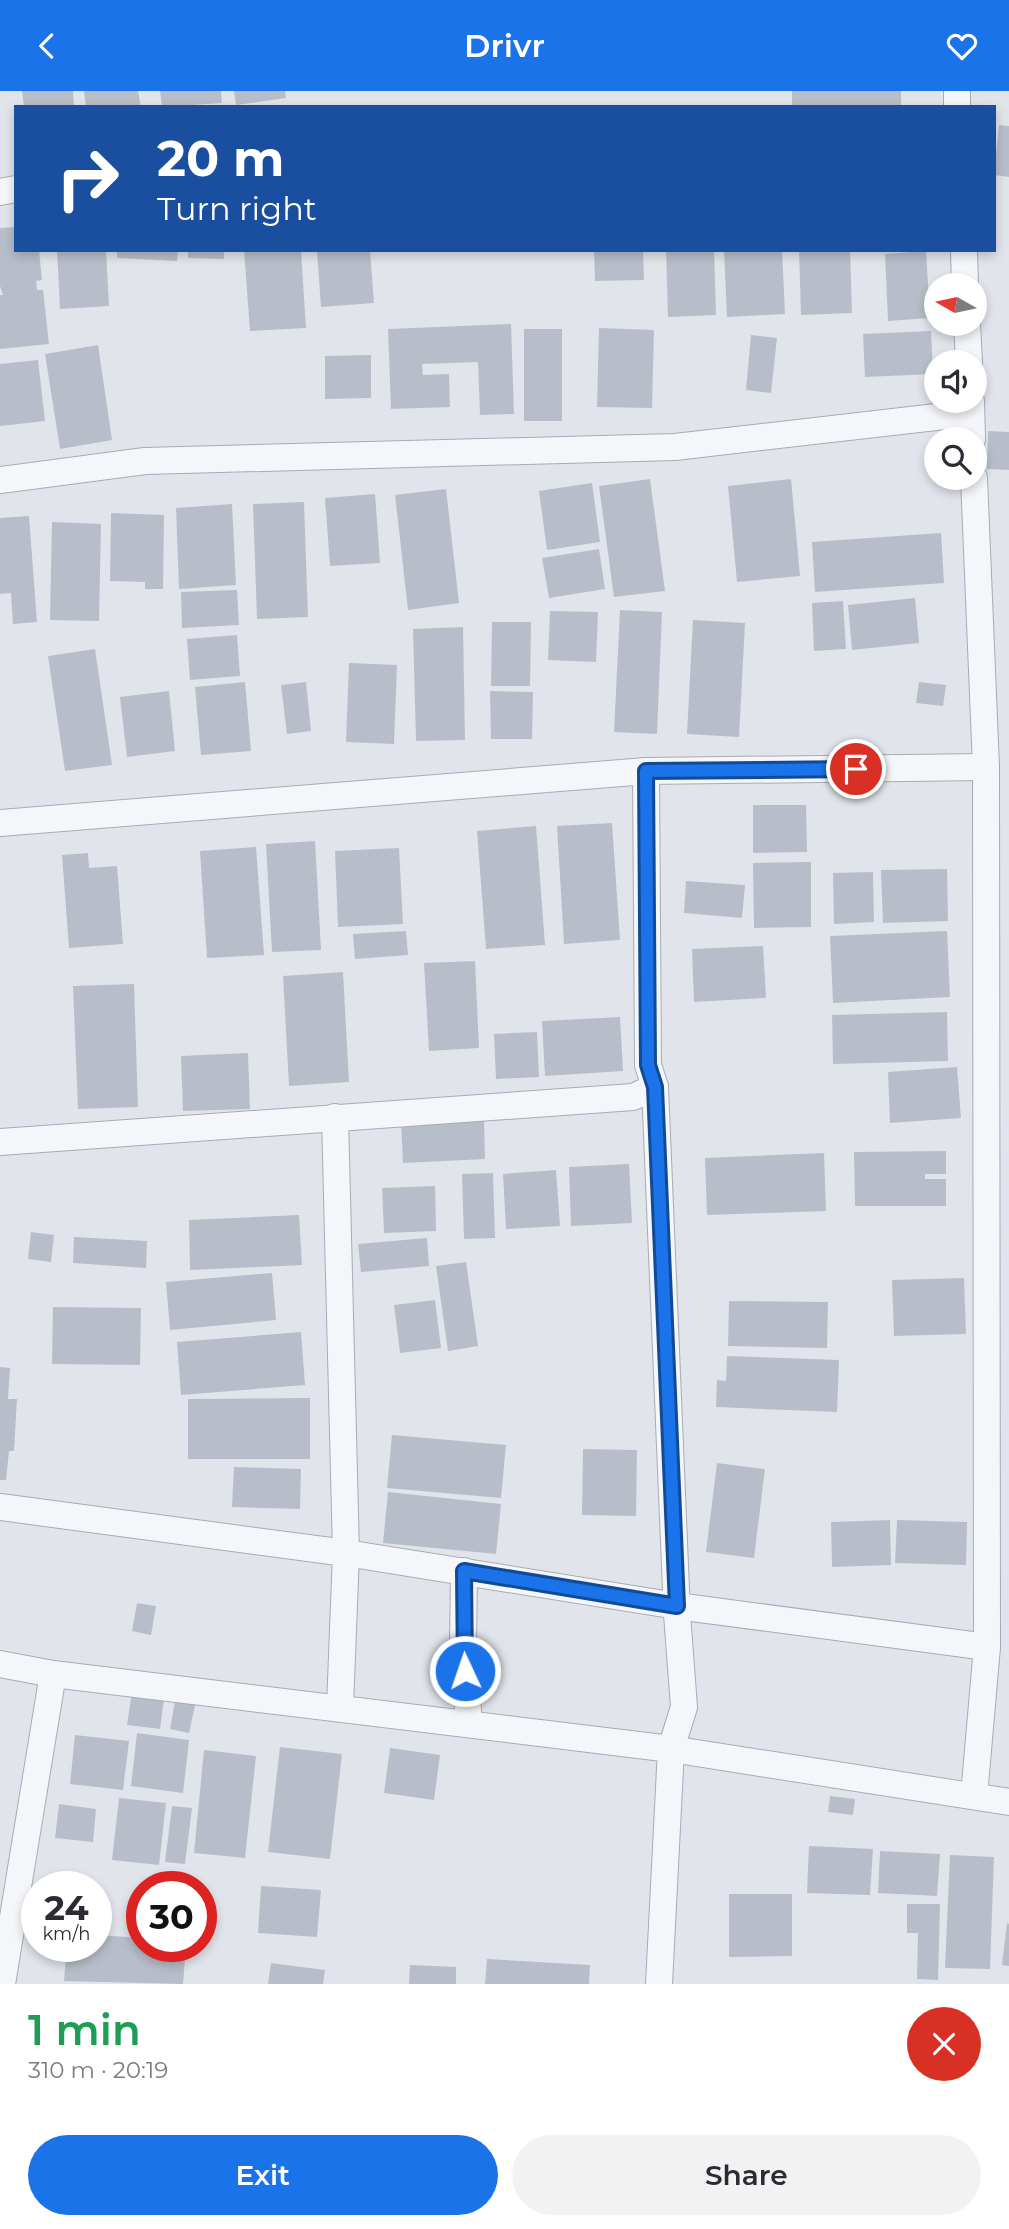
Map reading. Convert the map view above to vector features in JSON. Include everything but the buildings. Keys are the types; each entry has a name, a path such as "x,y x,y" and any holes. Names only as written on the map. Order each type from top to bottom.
{"street":[{"path":"964,252 965,273"},
{"path":"0,480 145,461 675,447 927,413"},
{"path":"974,490 986,767 986,1647 974,1796"},
{"path":"0,823 646,771 986,767"},
{"path":"646,771 648,1065 655,1087 677,1606 684,1707 671,1749 659,1984"},
{"path":"0,1142 633,1097 655,1087"},
{"path":"335,1117 346,1553 340,1707"},
{"path":"0,1507 346,1553 677,1606 986,1647"},
{"path":"464,1571 463,1645 469,1723"},
{"path":"0,1664 53,1674 671,1749 1009,1802"},
{"path":"2,1984 53,1674"}],"route":[{"path":"465,1671 464,1571 677,1606 655,1087 648,1065 646,771 856,769"}]}
